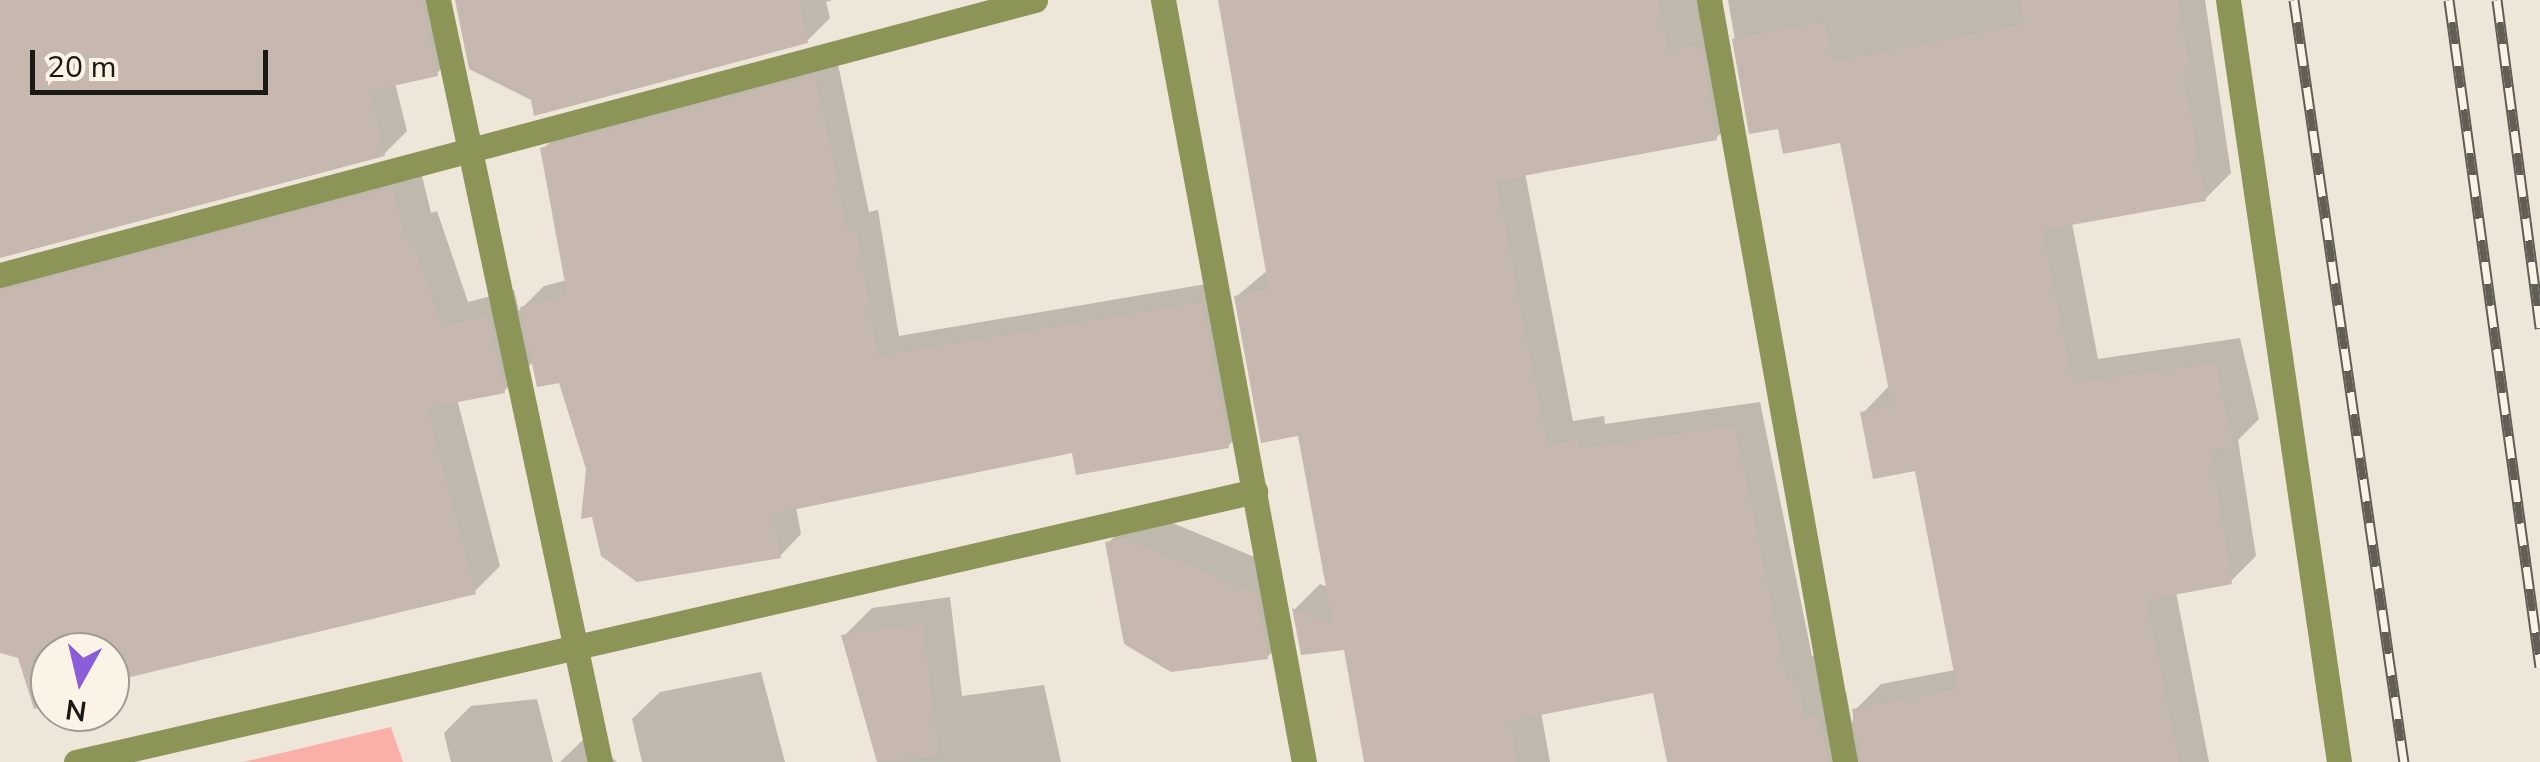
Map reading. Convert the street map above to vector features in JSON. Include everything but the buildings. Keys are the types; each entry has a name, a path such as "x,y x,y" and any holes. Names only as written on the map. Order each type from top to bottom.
{"street":[{"path":"438,0 465,148 600,762"},
{"path":"0,276 465,148 1035,0"},
{"path":"1164,0 1304,762"},
{"path":"1709,0 1845,762"},
{"path":"2228,0 2339,762"},
{"path":"76,762 1255,491"}],"shaded area":[{"path":"391,727 403,762 243,762"}],"railway":[{"path":"2294,0 2404,762"},
{"path":"2449,0 2540,667"},
{"path":"2497,0 2540,328"}]}
